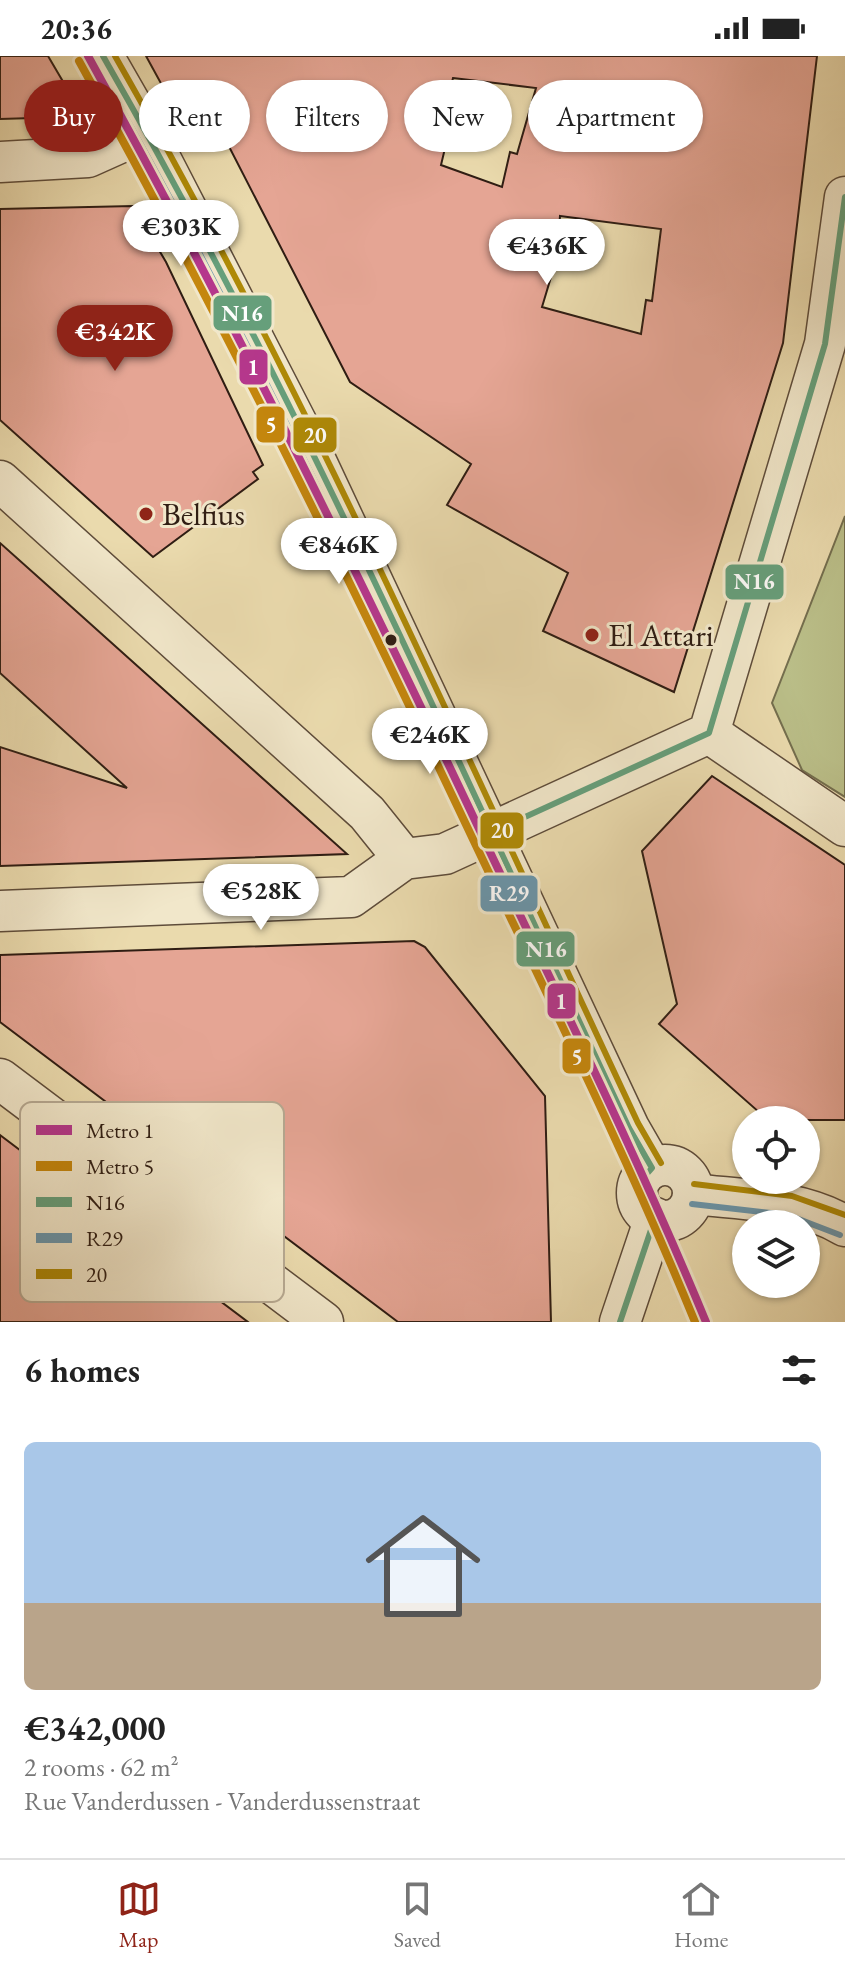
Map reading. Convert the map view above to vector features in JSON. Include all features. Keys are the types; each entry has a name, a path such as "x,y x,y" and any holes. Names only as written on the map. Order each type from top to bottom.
{"street":[{"path":"103,56 139,119"},
{"path":"0,162 88,157 139,134"},
{"path":"157,152 311,451 629,1128 652,1168"},
{"path":"0,911 351,897 404,859 445,854 709,733 825,344 845,197"},
{"path":"0,481 367,813 404,859"},
{"path":"709,733 845,826"},
{"path":"0,1079 31,1102"},
{"path":"660,1165 680,1169 692,1184 693,1194 688,1208 677,1218 655,1218 640,1205 638,1194 643,1175 660,1165"},
{"path":"693,1194 788,1205 827,1215 845,1226"},
{"path":"620,1322 655,1218"},
{"path":"284,1293 323,1322"}],"green space":[{"path":"845,516 845,797 802,770 772,703"}],"building":[{"path":"0,56 48,56 62,80 24,80 24,118 0,119"},
{"path":"146,56 817,56 783,343 674,692 543,631 568,573 447,505 471,464 350,382 232,152 250,152 250,80 159,80","holes":["560,216 661,229 652,301 646,300 641,334 542,307 557,257"]},
{"path":"133,206 166,262 263,465 253,472 258,479 153,557 0,420 0,209"},
{"path":"0,543 347,854 0,866 0,747 127,788 0,673"},
{"path":"712,776 845,865 845,1120 820,1120 820,1106 752,1106 659,1024 677,1004 642,851"},
{"path":"414,941 425,947 545,1096 551,1322 398,1322 284,1236 284,1102 106,1102 0,1022 0,955"},
{"path":"0,1135 20,1150 20,1302 221,1302 248,1322 0,1322"}],"metro line":[{"name":"1","path":"88,56 194,252 345,550 601,1086 706,1322"},
{"name":"5","path":"79,61 185,256 335,554 591,1086 695,1322"}],"transit line":[{"name":"N16","path":"103,56 176,186 312,452 629,1128 652,1168 642,1181 640,1194 644,1206 655,1218 620,1322"},
{"name":"20","path":"115,56 256,317 322,450 638,1123 661,1163"},
{"name":"R29","path":"94,61 167,191 303,457 432,726 620,1132 643,1173"},
{"name":"N16","path":"492,832 709,733 825,344 845,197"},
{"name":"20","path":"694,1184 792,1196 845,1215"},
{"name":"R29","path":"692,1204 788,1215 840,1235"}],"place":[{"name":"Belfius","path":"146,514"},
{"name":"El Attari","path":"592,635"}]}
